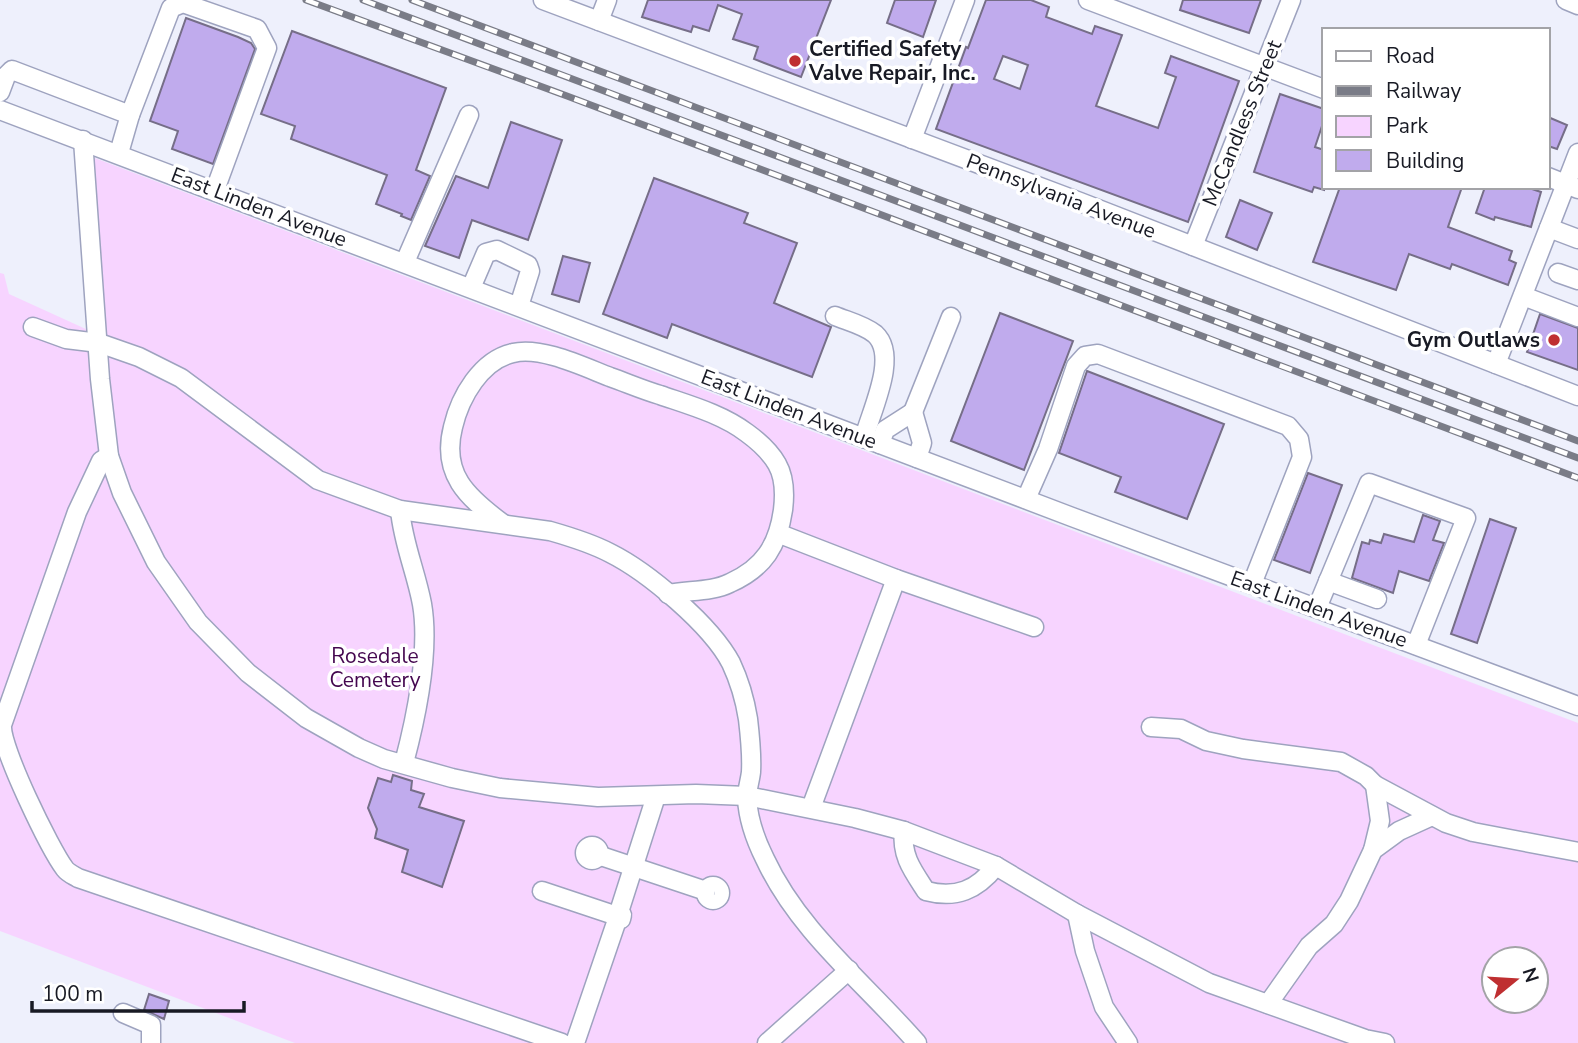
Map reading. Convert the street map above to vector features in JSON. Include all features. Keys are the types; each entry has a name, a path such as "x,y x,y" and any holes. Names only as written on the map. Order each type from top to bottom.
{"street":[{"name":"Pennsylvania Avenue","path":"543,0 1193,246 1578,396"},
{"path":"599,21 607,0"},
{"path":"912,139 965,0"},
{"path":"1088,0 1322,88"},
{"name":"McCandless Street","path":"1193,246 1291,0"},
{"path":"1566,0 1578,5"},
{"path":"119,153 130,115 171,8 183,3 257,29 267,48 215,190"},
{"path":"0,92 6,76 12,70 130,115"},
{"name":"East Linden Avenue","path":"0,110 1578,706"},
{"path":"405,262 469,115"},
{"path":"83,140 89,251 108,456 137,528 156,562 198,622 226,653 306,718 384,759 500,788 598,797 696,794 747,796 811,808 904,831 996,866 1077,914 1209,983 1365,1039 1385,1043"},
{"path":"1496,364 1549,228 1572,187 1578,153"},
{"path":"1550,178 1572,187"},
{"path":"1549,228 1578,239"},
{"path":"471,288 486,253 497,250 528,265 530,271 519,306"},
{"path":"1559,273 1578,280"},
{"path":"1523,296 1578,317"},
{"path":"835,316 875,335 885,354 872,441"},
{"path":"872,441 913,412 951,317"},
{"path":"33,327 66,340 99,343 139,357 181,378 318,480 400,510 550,531 609,552 631,565 668,594 684,607 717,643 730,661 740,685 750,742 751,772 747,796 751,822 764,859 822,944 917,1043"},
{"path":"504,524 460,487 451,464 449,443 459,405 484,369 503,356 517,352 547,354 695,406 745,431 777,464 786,491 780,534 766,557 728,585 668,594"},
{"path":"1026,499 1048,449 1076,366 1085,356 1098,354 1288,426 1298,439 1302,457 1252,584"},
{"path":"913,412 922,443 917,458"},
{"path":"108,456 101,461 77,512 1,734 52,849 67,872 562,1043"},
{"path":"1317,608 1369,483 1466,518 1416,645"},
{"path":"400,510 402,534 422,605 423,630 420,685 404,763"},
{"path":"780,534 896,579 1034,627"},
{"path":"811,808 896,579"},
{"path":"1328,581 1377,599"},
{"path":"1151,727 1181,729 1206,741 1243,749 1341,762 1366,776 1375,785 1432,816 1474,832 1578,852"},
{"path":"1268,1004 1309,946 1334,924 1349,901 1373,850 1380,821 1375,785"},
{"path":"575,1043 656,796"},
{"path":"1373,850 1399,831 1432,816"},
{"path":"904,831 902,843 905,857 926,891 961,894 984,881 996,866"},
{"path":"598,855 706,891"},
{"path":"542,891 617,916"},
{"path":"1077,914 1104,1007 1128,1043"},
{"path":"767,1043 849,970"},
{"path":"123,1013 151,1025 151,1043"}],"green space":[{"name":"Rosedale Cemetery","path":"79,152 1578,723 1578,1043 295,1043 0,931 0,273 4,274 9,294 88,330"}],"building":[{"path":"648,0 831,0 801,77 754,59 758,47 733,39 742,14 718,5 709,31 693,26 691,32 642,17"},
{"path":"895,0 936,0 923,37 887,23"},
{"path":"986,0 1031,0 1049,7 1046,17 1092,34 1095,26 1122,35 1096,106 1158,128 1176,77 1165,73 1171,56 1239,81 1188,222 936,129 966,47 968,48","holes":["1003,56 1028,65 1020,89 994,79"]},
{"path":"1183,0 1261,0 1249,33 1180,10"},
{"path":"186,18 238,37 251,43 255,49 213,164 172,149 178,131 150,121"},
{"path":"292,31 446,88 416,170 430,176 411,220 376,204 387,175 291,139 295,126 261,114"},
{"path":"1280,94 1322,108 1322,126 1315,147 1322,149 1324,190 1314,187 1312,192 1254,172"},
{"path":"1550,118 1567,125 1557,149 1550,147"},
{"path":"511,122 562,140 528,240 472,220 459,258 425,246 456,176 488,188"},
{"path":"654,178 748,213 744,223 797,243 774,303 831,327 812,377 672,324 667,338 603,314"},
{"path":"1339,189 1461,189 1448,227 1512,251 1509,260 1516,263 1508,285 1452,264 1450,269 1409,254 1396,290 1313,262"},
{"path":"1484,189 1532,189 1541,192 1531,227 1495,217 1494,220 1476,213"},
{"path":"1240,200 1272,213 1257,250 1226,237"},
{"path":"563,256 590,263 579,302 552,294"},
{"path":"1000,313 1073,341 1024,470 951,441"},
{"name":"Gym Outlaws","path":"1540,314 1578,328 1578,370 1527,352"},
{"path":"1087,371 1224,424 1187,519 1115,492 1121,477 1059,453"},
{"path":"1308,473 1342,485 1310,573 1274,560"},
{"path":"1423,515 1440,521 1433,540 1444,543 1429,581 1399,571 1393,593 1352,578 1362,542 1369,544 1370,540 1381,543 1384,534 1414,542"},
{"path":"1490,519 1516,528 1477,643 1451,634"},
{"path":"393,775 412,781 411,790 424,794 419,807 464,821 442,887 402,872 408,850 375,838 377,829 368,808 378,778 391,782"},
{"path":"149,994 169,1001 164,1019 144,1010"}],"railway":[{"path":"306,0 1578,478"},
{"path":"363,0 1578,458"},
{"path":"412,0 1578,441"}],"place":[{"name":"Certified Safety Valve Repair, Inc.","path":"795,61"},
{"name":"Gym Outlaws","path":"1554,340"}]}
